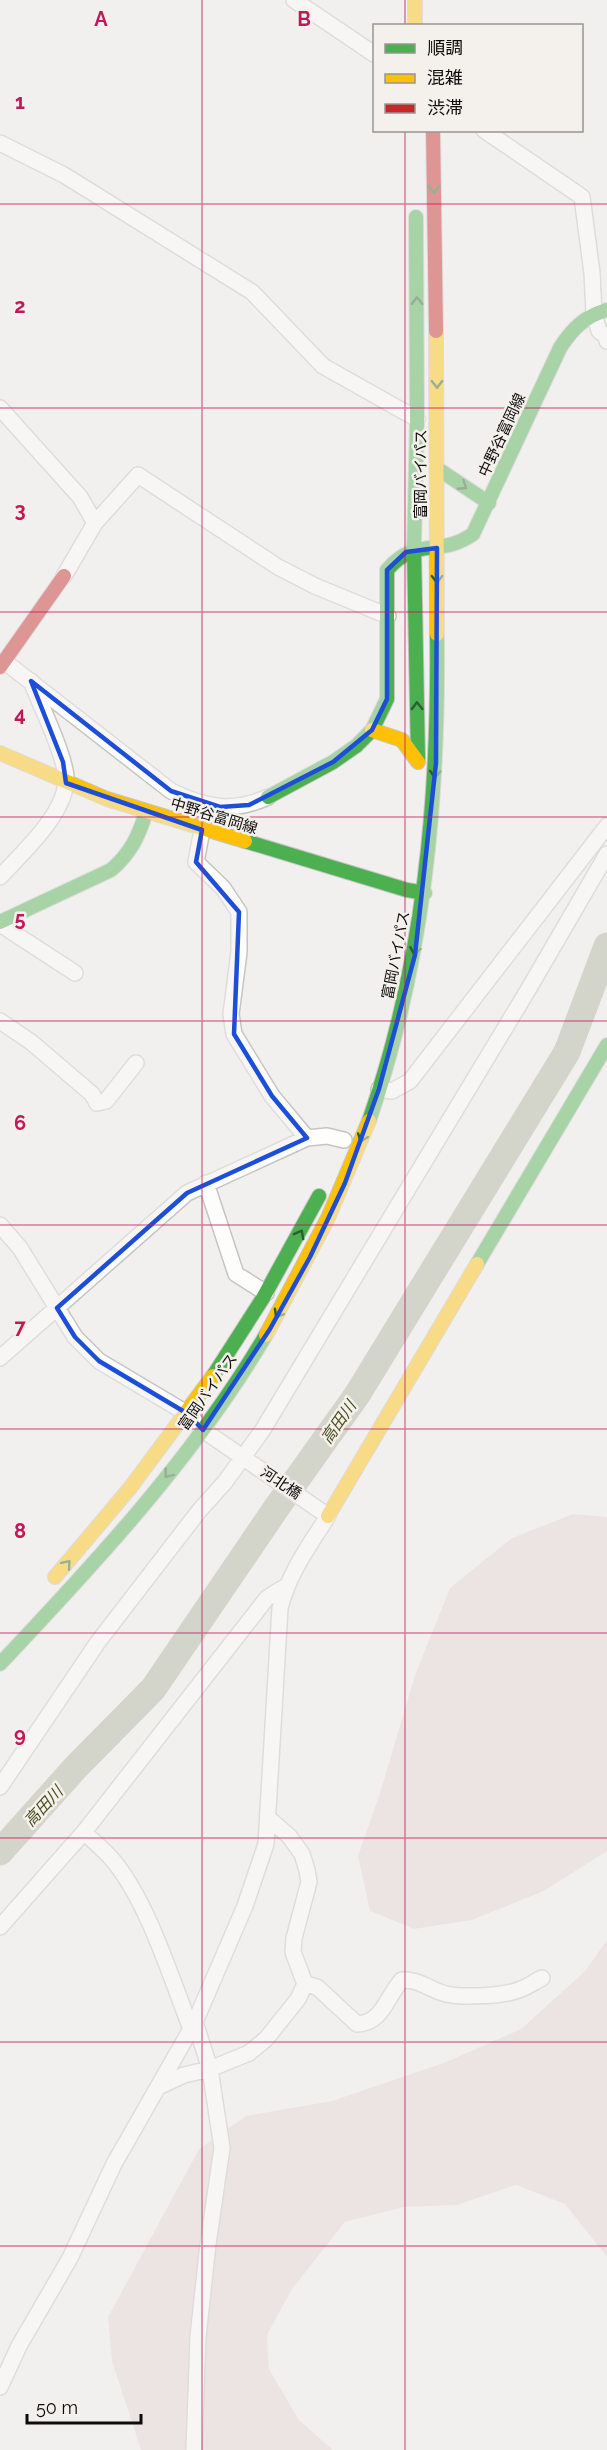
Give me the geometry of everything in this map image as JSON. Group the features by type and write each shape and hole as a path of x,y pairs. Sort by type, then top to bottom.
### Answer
{"main road":[{"path":"415,0 415,24"},
{"name":"富岡バイパス","path":"0,1664 146,1501 203,1430 270,1329 310,1257 345,1183 380,1089 415,955 425,893 436,763 438,469 433,132"},
{"name":"富岡バイパス","path":"372,730 402,740 418,767 414,548 417,419 416,200"},
{"name":"中野谷富岡線","path":"414,548 454,547 467,540 478,526 560,348 572,329 600,312"},
{"path":"438,469 489,503"},
{"path":"268,797 333,762 356,746 372,730 387,699 387,570 397,556 414,548"},
{"path":"2,664 64,576"},
{"name":"中野谷富岡線","path":"0,753 66,783 146,812 407,890 425,893"},
{"path":"0,923 111,870 122,862 137,843 146,812"},
{"path":"324,1512 607,1045"},
{"name":"富岡バイパス","path":"49,1584 130,1488 188,1414 266,1293 324,1185"}],"street":[{"path":"294,0 373,53"},
{"path":"487,132 582,197 592,273 600,312 599,331 606,336 607,341"},
{"path":"0,143 64,175 252,292 323,366 417,419"},
{"path":"0,408 80,497 95,523"},
{"path":"64,576 95,523 138,475 278,567 315,586 388,616"},
{"path":"2,664 31,681 177,794 220,807 249,805 268,797"},
{"path":"0,877 57,810 66,783 63,762 31,681"},
{"path":"380,1089 392,1091 410,1081 607,826"},
{"path":"202,830 196,862 223,888 239,912 239,952 231,1014 234,1035 272,1096 307,1138"},
{"path":"3,1780 98,1642 199,1511 225,1482 262,1431 528,990 607,854"},
{"path":"0,923 75,973"},
{"path":"0,1021 31,1042 92,1094 97,1103 106,1101 136,1063"},
{"path":"0,1358 187,1193 307,1138 327,1136 344,1139"},
{"path":"206,1183 236,1274 266,1293"},
{"name":"河北橋","path":"0,1225 20,1248 75,1337 99,1361 188,1414 203,1430 324,1512"},
{"path":"0,2387 20,2346 70,2258 114,2164 193,2026 258,1874 266,1844 280,1608 285,1587 324,1512"},
{"path":"0,1927 84,1832 267,1598 285,1587"},
{"path":"158,2087 184,2075 210,2069 249,2053 266,2039 298,1999 304,1984 293,1952 294,1938 309,1882 302,1854 289,1836 268,1818"},
{"path":"84,1832 111,1858 131,1887 155,1937 210,2069 222,2148 198,2337 194,2450"},
{"path":"304,1984 317,1987 357,2024 368,2024 376,2019 393,1989 402,1980 413,1980 447,1995 469,1995 503,1994 520,1990 542,1978"}],"highlighted area":[{"path":"437,548 436,763 415,955 379,1089 345,1183 310,1257 270,1329 203,1430 188,1414 99,1361 75,1337 57,1308 187,1193 307,1138 272,1096 234,1034 239,912 196,862 202,830 66,783 63,762 31,681 171,791 220,807 249,805 333,762 372,730 387,699 387,570 406,552"}],"shaded area":[{"path":"573,1514 607,1517 607,1851 544,1891 472,1920 414,1929 370,1911 358,1856 380,1793 415,1675 450,1588 512,1538"},
{"path":"607,1940 607,2257 565,2204 516,2185 457,2205 404,2207 345,2222 292,2289 267,2335 269,2369 299,2420 333,2450 141,2450 112,2361 108,2317 199,2149 246,2116 332,2101 446,2062 521,2029 585,1971"}],"waterway":[{"name":"高田川","path":"0,1852 76,1767 153,1689 277,1507 357,1395 567,1052 607,946"}],"traffic: fast":[{"path":"416,217 417,419 414,548 418,758"},
{"path":"268,797 333,762 356,746 372,730 387,699 387,570 408,553 449,545 473,534 560,348 580,324 607,310"},
{"path":"438,469 489,503"},
{"path":"369,1121 388,1062 403,1002 424,881 435,758 437,634"},
{"path":"0,922 111,870 124,858 133,844 146,812"},
{"path":"245,841 407,890 425,893"},
{"path":"477,1264 607,1045"},
{"path":"213,1376 263,1298 319,1196"},
{"path":"0,1664 108,1547 176,1466 238,1380 266,1335"}],"traffic: slow":[{"path":"415,0 415,24"},
{"path":"436,331 437,634"},
{"path":"372,730 402,740 418,762"},
{"path":"0,753 107,799 245,841"},
{"path":"266,1335 328,1218 369,1121"},
{"path":"328,1516 477,1264"},
{"path":"55,1577 130,1488 213,1376"}],"traffic: jam":[{"path":"433,132 436,331"},
{"path":"0,667 64,576"}]}
